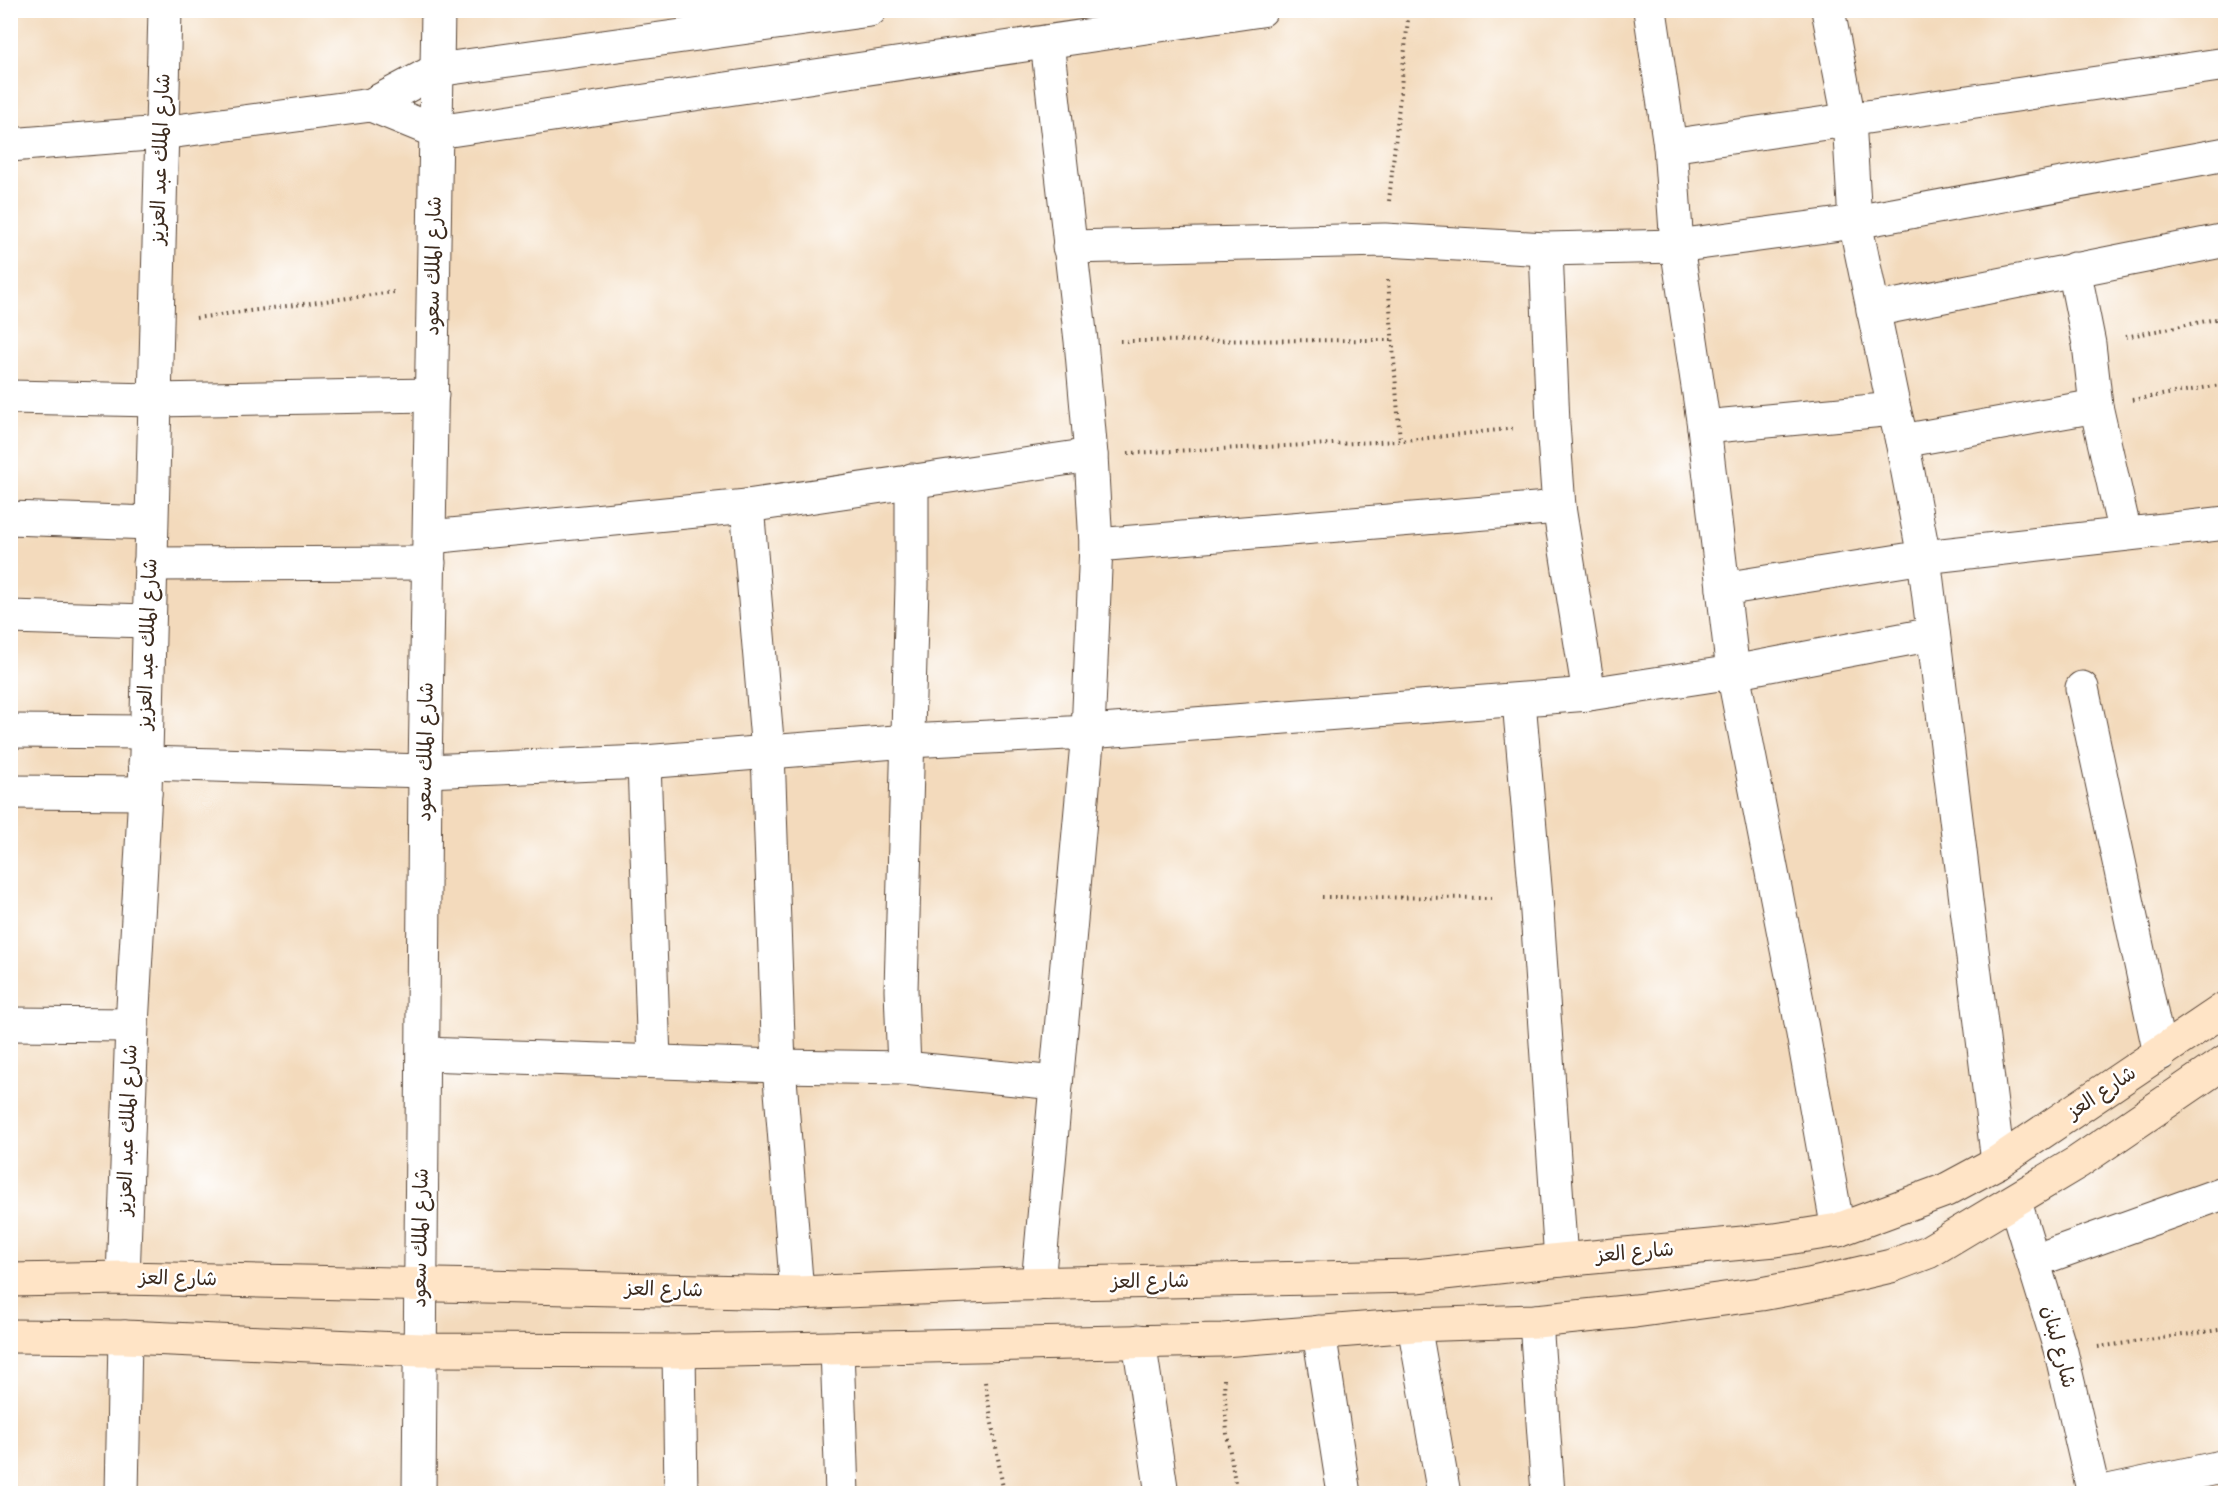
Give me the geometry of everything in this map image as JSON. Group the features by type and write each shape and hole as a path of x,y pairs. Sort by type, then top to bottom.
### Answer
{"main road":[{"name":"شارع العز","path":"10,1280 123,1278 797,1293 1038,1284 1417,1276 1774,1240 1838,1230 1946,1190 1998,1162 2226,1008"},
{"path":"10,1336 125,1337 421,1350 679,1351 1223,1340 1414,1325 1536,1321 1635,1311 1750,1296 1856,1276 1928,1252 2015,1202 2078,1162 2226,1061"}],"street":[{"name":"شارع الملك عبد العزيز","path":"123,1278 145,762 165,10"},
{"name":"شارع الملك سعود","path":"419,1494 425,771 438,10"},
{"path":"371,105 437,132 1261,10"},
{"path":"1650,10 1670,146 1677,246 1704,427 1732,672 1798,1006 1838,1230"},
{"path":"1828,10 1849,119 1855,222 1902,441 1924,557 1998,1162"},
{"path":"10,144 161,133 371,105 437,70 682,23 852,12"},
{"path":"1038,1284 1088,732 1095,545 1091,455 1081,341 1047,42"},
{"path":"1670,146 2226,64"},
{"path":"1069,247 1385,240 1546,249 1677,246 1855,222 2226,154"},
{"path":"1874,310 2226,240"},
{"path":"1546,249 1553,424 1559,507 1589,694"},
{"path":"2074,269 2089,344 2096,406 2125,534"},
{"path":"10,398 155,400 432,395"},
{"path":"1902,441 2096,406"},
{"path":"1704,427 1894,408"},
{"path":"150,564 430,550 1091,455"},
{"path":"904,1068 901,990 912,585 912,480"},
{"path":"747,506 768,752 779,1066 797,1293"},
{"path":"1095,545 1559,507"},
{"path":"10,518 151,523"},
{"path":"1722,589 1924,557 2226,524"},
{"path":"10,617 148,621"},
{"path":"10,731 145,762 425,771 644,762 908,741 1088,732 1519,701 1589,694 1732,672 1933,634"},
{"path":"2082,688 2160,1054"},
{"path":"1519,701 1536,898 1561,1260"},
{"path":"10,792 145,762"},
{"path":"644,762 654,1061"},
{"path":"10,1024 132,1025"},
{"path":"424,1053 779,1066 904,1068 1056,1083"},
{"path":"2034,1261 2226,1192"},
{"name":"شارع لبنان","path":"2015,1202 2061,1352 2094,1494"},
{"path":"1536,1321 1548,1494"},
{"path":"1414,1325 1443,1494"},
{"path":"1319,1332 1344,1494"},
{"path":"122,1494 125,1337"},
{"path":"1138,1341 1162,1494"},
{"path":"837,1348 842,1494"},
{"path":"679,1351 681,1494"},
{"path":"2094,1494 2226,1466"}],"path":[{"path":"1400,441 1385,240 1409,10"},
{"path":"157,323 433,287"},
{"path":"2089,344 2226,317"},
{"path":"1081,341 1392,340"},
{"path":"2096,406 2226,384"},
{"path":"1091,455 1400,441 1553,424"},
{"path":"1322,897 1536,898"},
{"path":"2061,1352 2226,1329"},
{"path":"980,1346 1004,1494"},
{"path":"1227,1434 1237,1494"}]}
